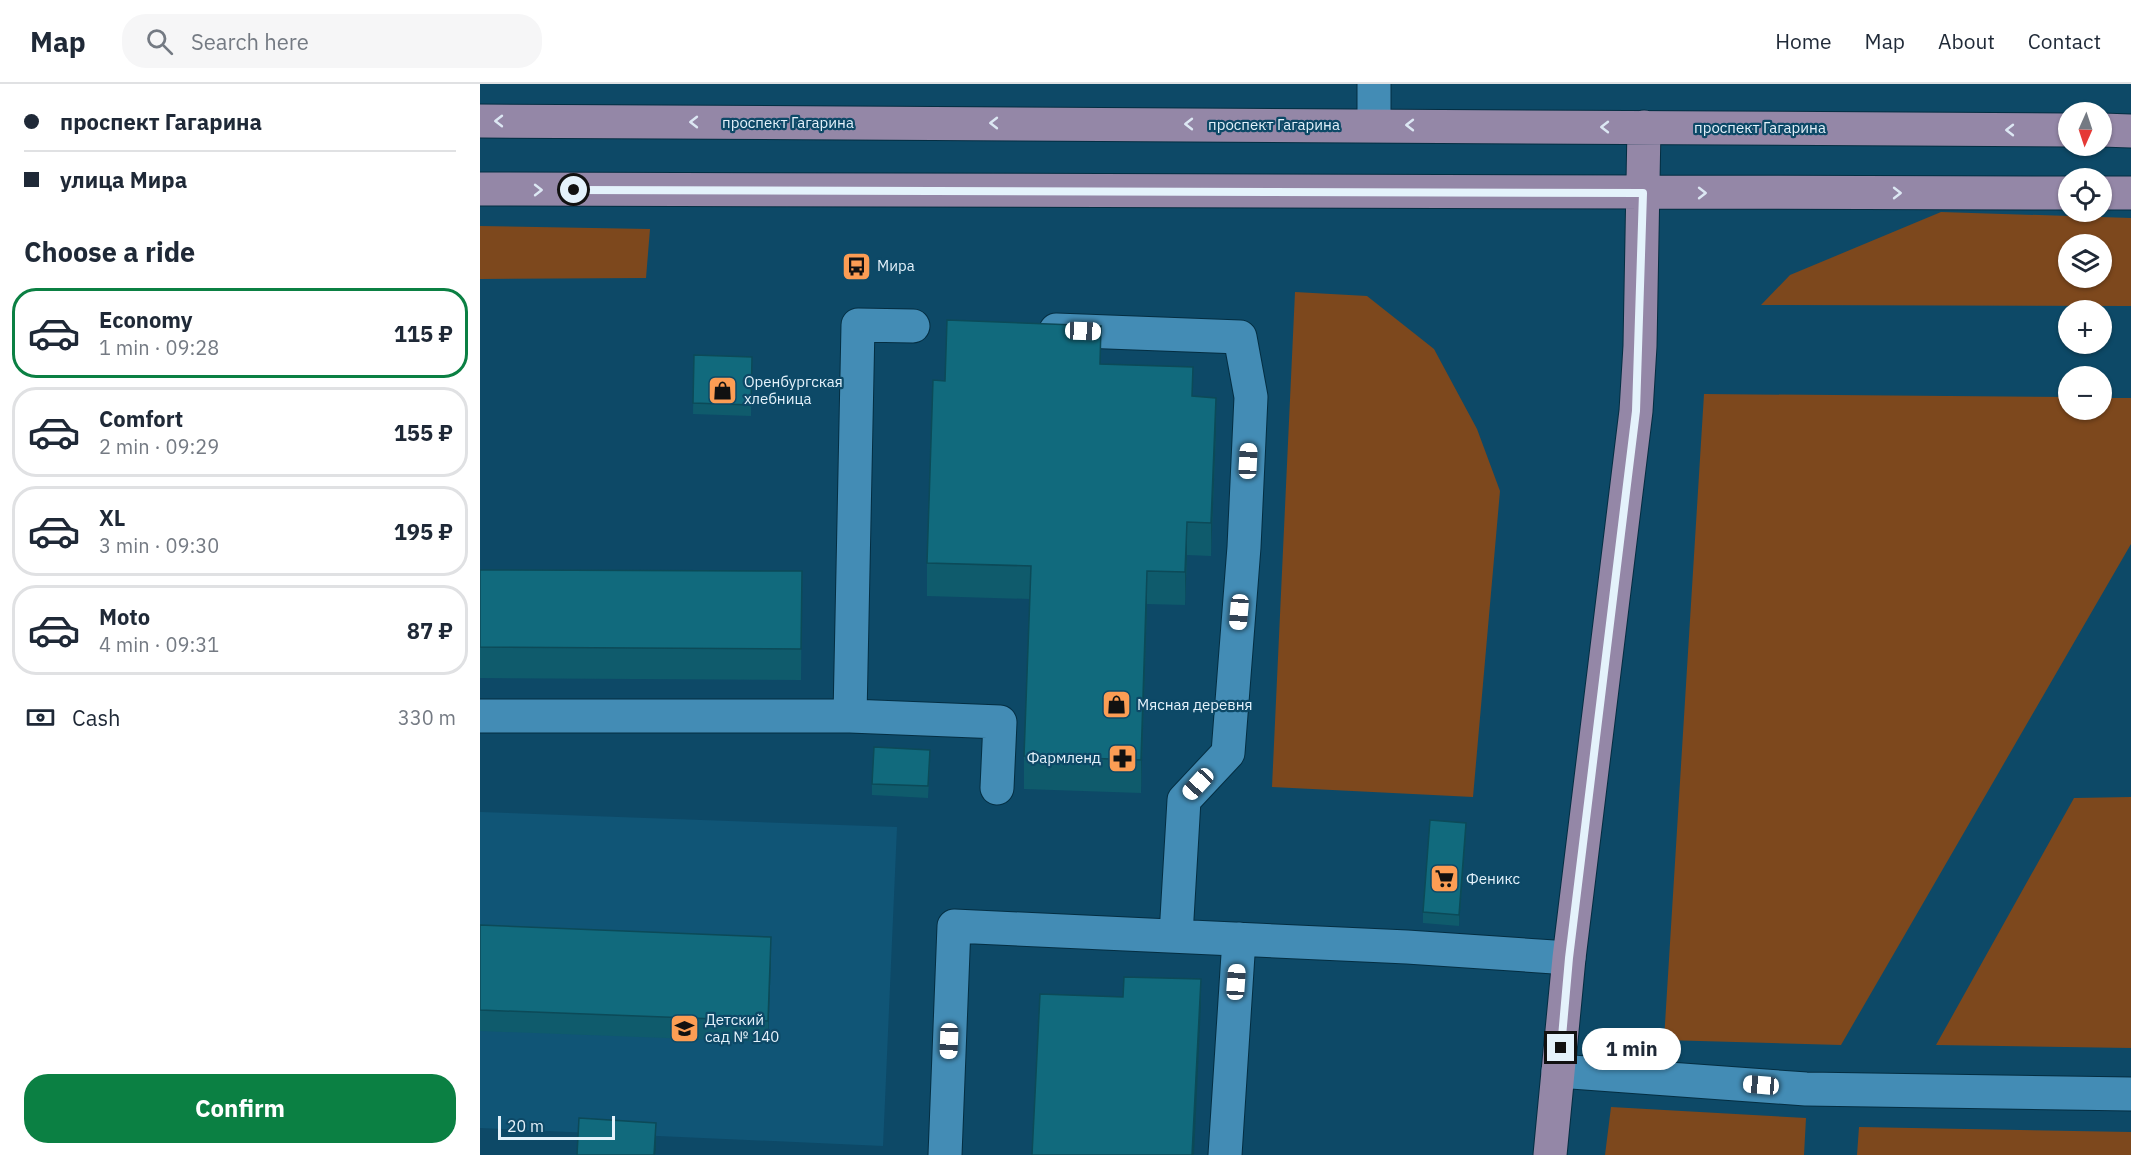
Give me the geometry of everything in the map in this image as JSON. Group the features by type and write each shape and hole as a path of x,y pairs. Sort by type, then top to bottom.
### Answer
{"main road":[{"name":"проспект Гагарина","path":"480,121 2058,130"},
{"path":"1550,1155 1569,958 1636,411 1644,127"},
{"path":"2112,130 2131,131"},
{"path":"480,189 2058,193"},
{"path":"2112,193 2131,193"}],"street":[{"path":"1374,84 1374,125"},
{"path":"850,716 858,325 913,326"},
{"path":"1030,330 1240,337 1251,397 1244,547 1228,753 1184,800 1176,935"},
{"path":"480,716 850,716 1000,722 997,788"},
{"path":"945,1155 954,926 1176,935 1569,958"},
{"path":"1225,1155 1239,939"},
{"path":"1558,1071 1806,1089 2131,1094"}],"shaded area":[{"path":"1941,212 2058,216 2058,222 2112,222 2112,217 2131,218 2131,306 2112,306 2112,300 2058,300 2058,306 1761,305 1790,275"},
{"path":"480,226 650,229 646,278 480,279"},
{"path":"1295,292 1367,296 1434,349 1477,429 1500,491 1473,797 1272,787"},
{"path":"1704,394 2058,397 2058,420 2112,420 2112,398 2131,398 2131,544 1841,1045 1664,1040"},
{"path":"2131,797 2131,1048 1936,1045 2074,798"},
{"name":"Детский сад № 140","path":"480,812 897,827 883,1146 480,1128"},
{"path":"1611,1107 1806,1118 1804,1155 1605,1155"},
{"path":"1859,1127 2131,1132 2131,1155 1857,1155"}],"building":[{"path":"947,320 1101,326 1100,364 1193,367 1192,396 1216,398 1211,523 1187,522 1185,572 1147,571 1141,760 1024,756 1031,566 927,563 933,380 945,381"},
{"name":"Оренбургская хлебница","path":"694,355 752,357 751,405 693,403"},
{"path":"480,570 802,571 801,649 480,647"},
{"path":"874,747 930,750 928,786 872,784"},
{"name":"Феникс","path":"1430,820 1466,823 1459,915 1423,912"},
{"path":"480,925 771,937 768,1021 480,1010"},
{"path":"1124,977 1201,979 1192,1155 1032,1155 1040,994 1123,997"},
{"path":"579,1118 656,1123 654,1155 577,1155"}],"place":[{"name":"Мира","path":"856,266"},
{"name":"Оренбургская хлебница","path":"723,391"},
{"name":"Мясная деревня","path":"1116,705"},
{"name":"Фармленд","path":"1122,758"},
{"name":"Феникс","path":"1445,879"},
{"name":"Детский сад № 140","path":"684,1029"}],"route":[{"path":"574,190 1643,193 1640,346 1636,411 1569,958 1561,1048"}]}
